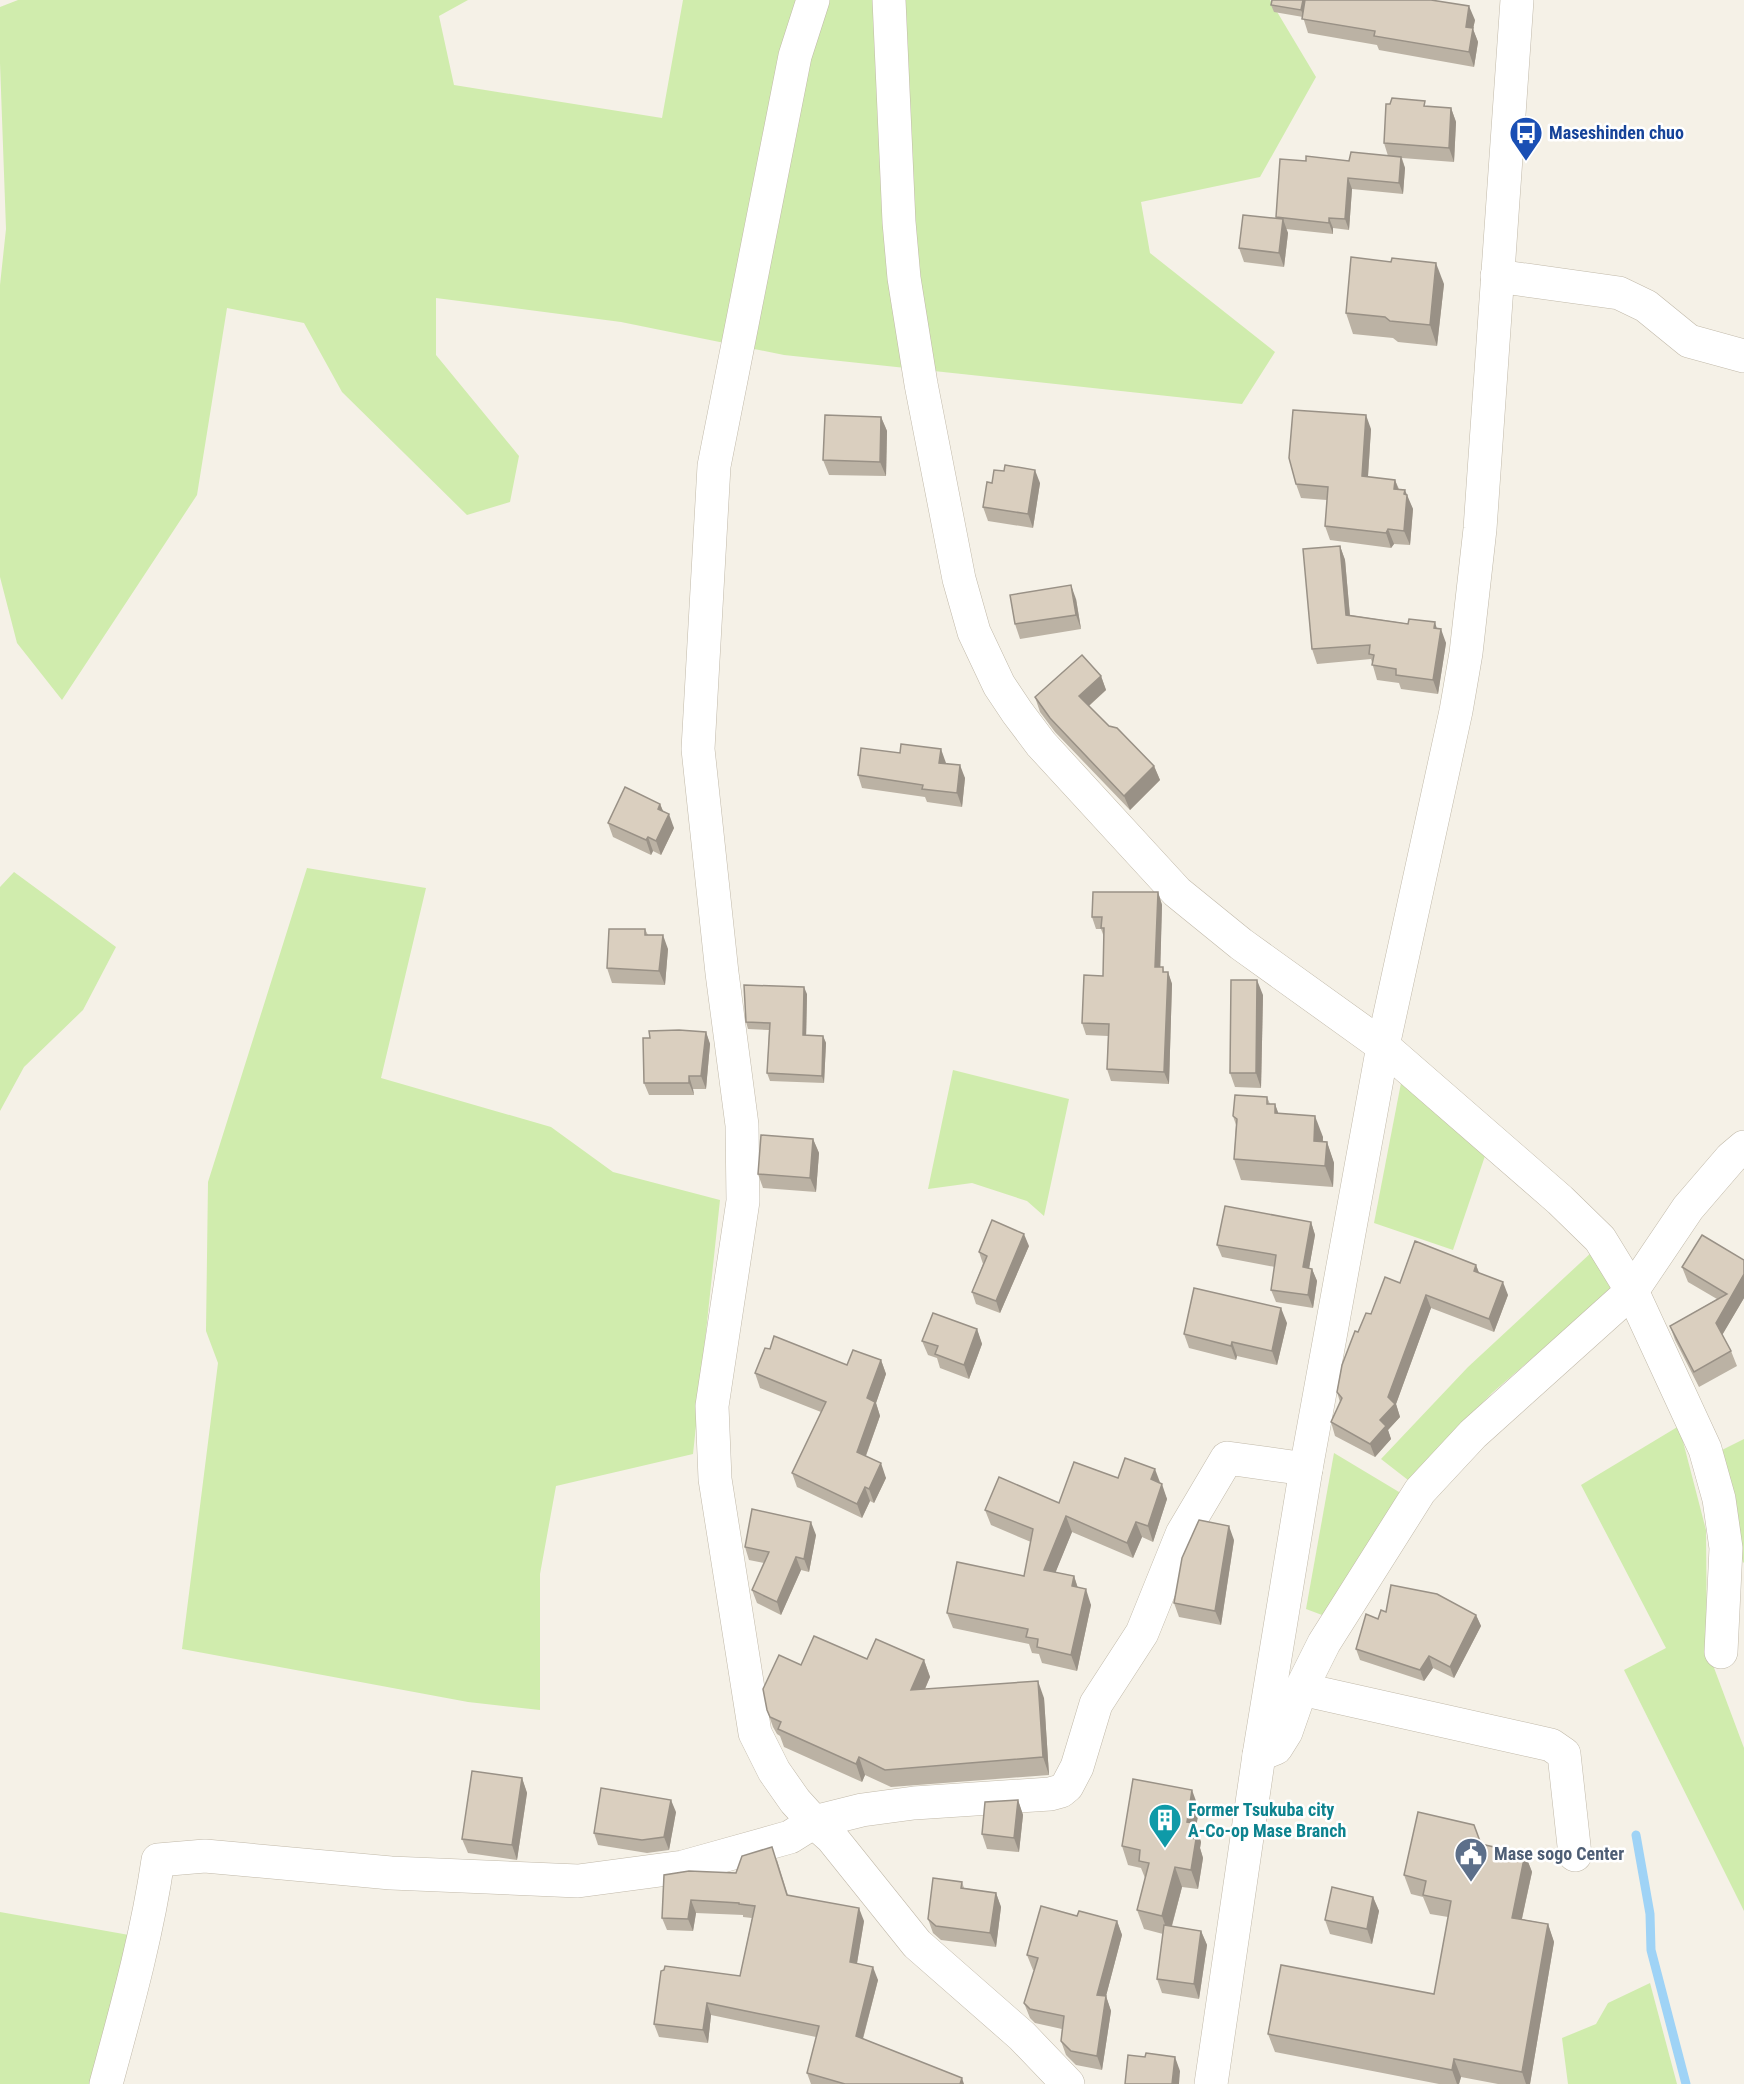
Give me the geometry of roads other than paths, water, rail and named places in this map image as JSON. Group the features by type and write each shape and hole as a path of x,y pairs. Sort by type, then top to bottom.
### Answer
{"street":[{"path":"813,0 795,56 714,466 698,749 722,973 742,1125 743,1201 712,1406 715,1479 755,1733 774,1771 795,1801 832,1838 917,1944 1022,2036 1068,2084"},
{"path":"889,0 899,222 906,289 921,384 959,579 974,632 999,685 1041,744 1177,892 1240,944 1383,1046 1560,1200 1600,1239 1632,1291 1705,1449 1719,1499 1726,1548 1720,1652"},
{"path":"1211,2084 1259,1755 1306,1469 1383,1046 1456,711 1466,653 1480,529 1517,0"},
{"path":"1497,276 1619,293 1646,306 1689,341 1744,356"},
{"path":"1259,1755 1276,1748 1286,1732 1301,1689 1324,1643 1420,1491 1473,1434 1632,1291 1688,1208 1731,1158 1744,1147"},
{"path":"106,2084 141,1953 158,1860 205,1856 391,1873 578,1881 683,1867 790,1837 814,1822 862,1810 914,1803 1050,1794 1061,1791 1067,1786 1077,1767 1096,1704 1142,1633 1182,1534 1227,1458 1306,1469"},
{"path":"1301,1689 1551,1745 1564,1754 1575,1855"}],"waterway":[{"path":"1636,1835 1650,1914 1651,1950 1686,2084"}],"place":[{"name":"Maseshinden chuo","path":"1526,162"},
{"name":"Former Tsukuba city A-Co-op Mase Branch","path":"1165,1849"},
{"name":"Mase sogo Center","path":"1471,1883"}]}
